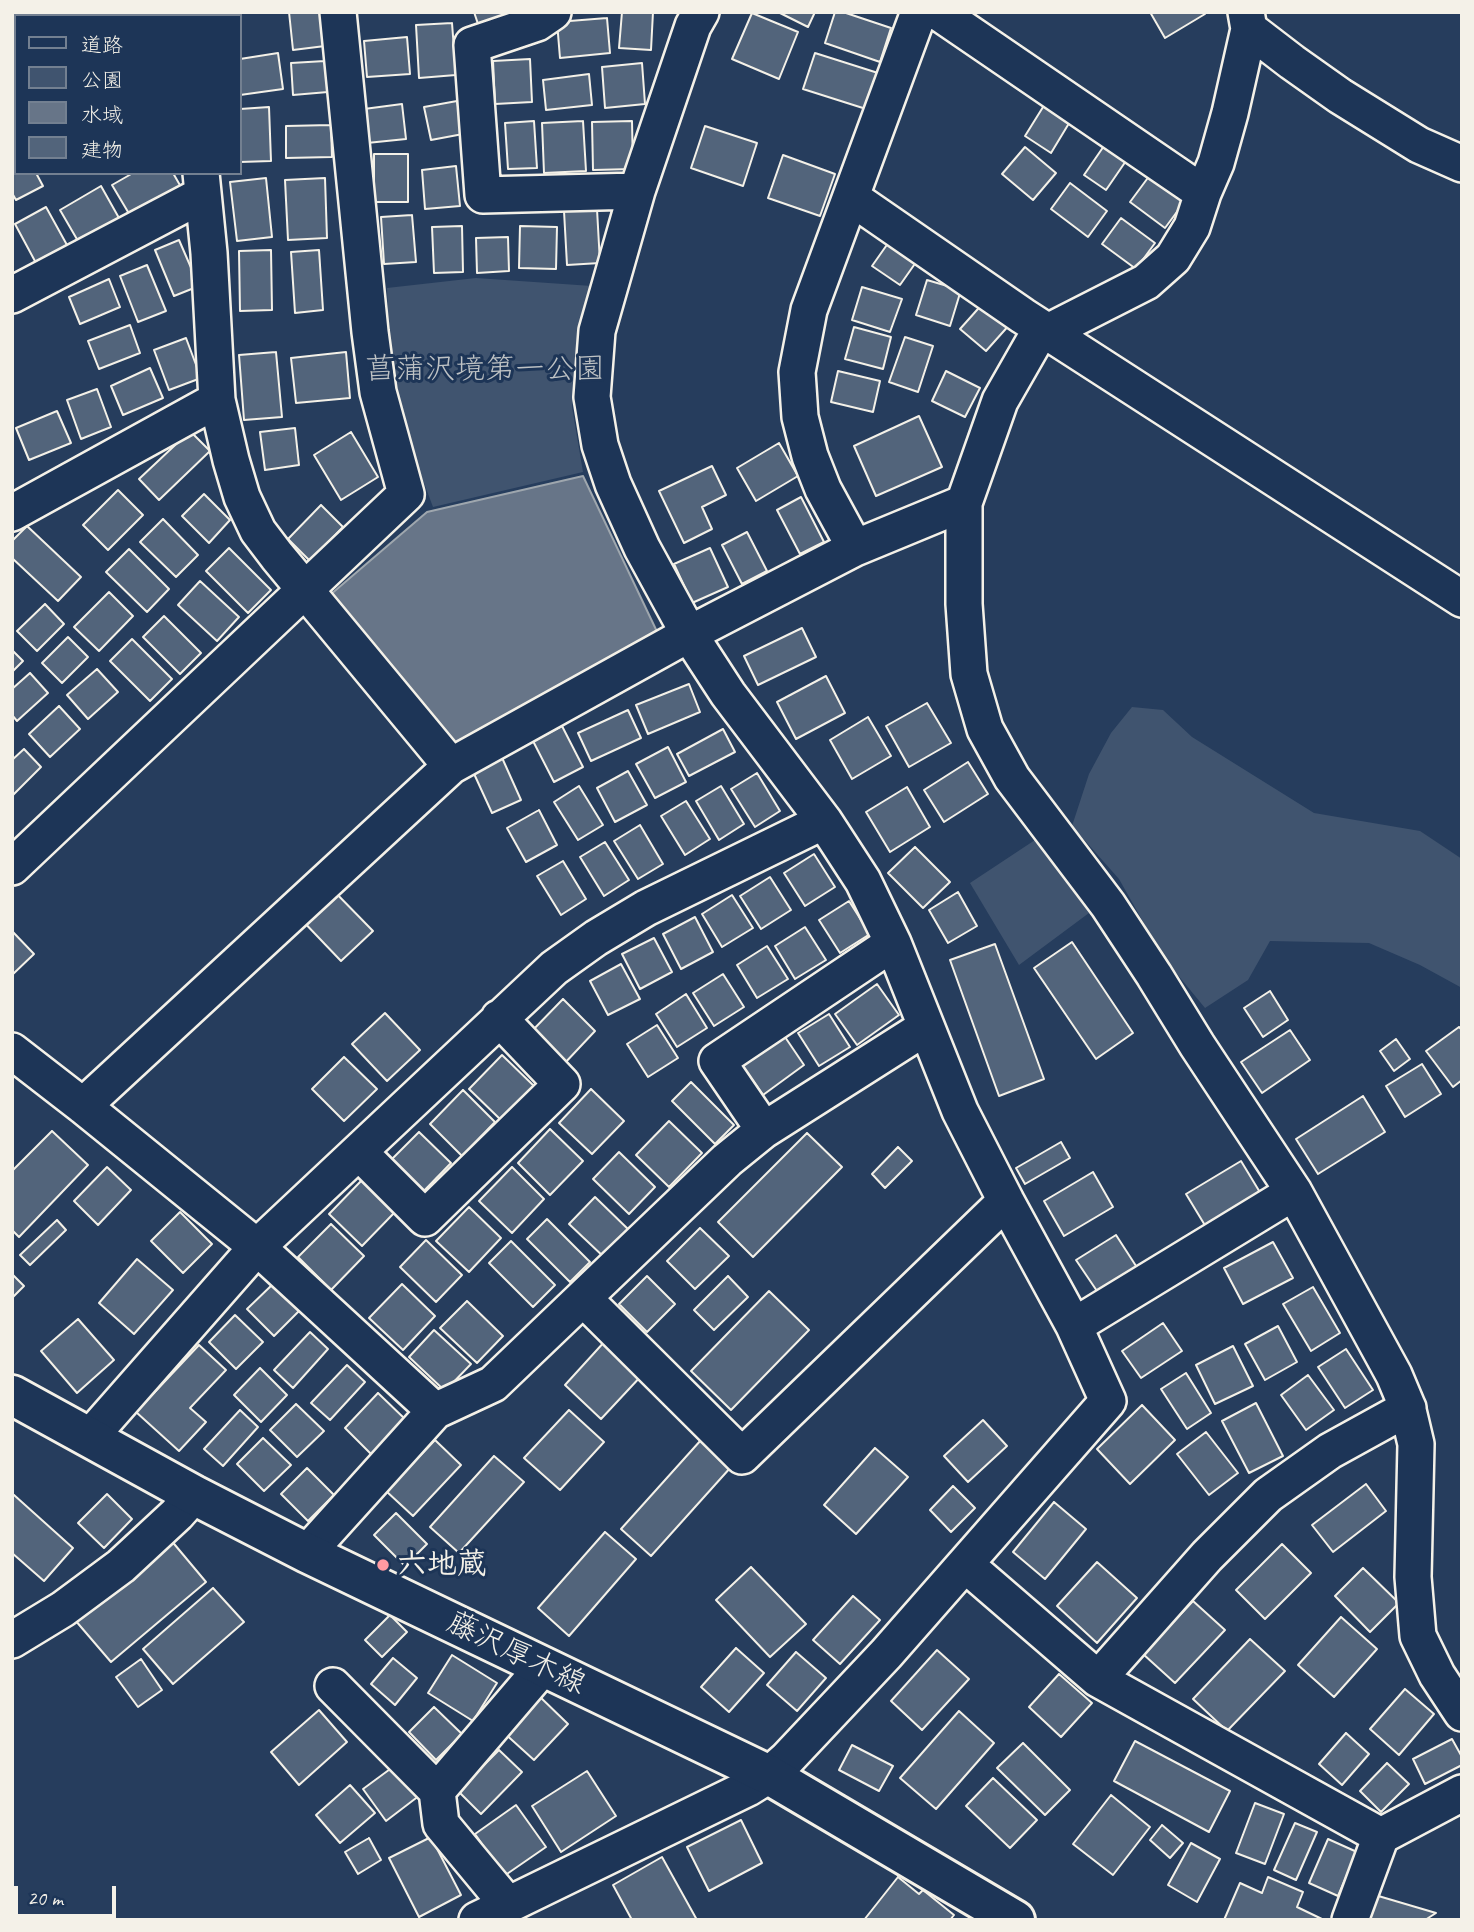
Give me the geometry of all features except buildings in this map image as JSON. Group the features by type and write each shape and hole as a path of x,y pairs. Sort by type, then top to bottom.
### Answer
{"main road":[{"name":"藤沢厚木線","path":"12,1395 194,1495 307,1553 769,1775 1015,1920"}],"street":[{"path":"171,14 183,12"},
{"path":"12,867 406,494 378,392 338,12"},
{"path":"554,12 537,23 472,46 483,195 637,191"},
{"path":"855,548 823,489 810,456 800,417 797,372 809,310 919,12"},
{"path":"938,12 1203,193"},
{"path":"477,1920 748,1788 769,1775 886,1654 1108,1401 1073,1326 960,1111 893,943 863,881 824,821 728,694 689,634 642,548 613,484 600,446 592,397 597,331 690,17"},
{"path":"1248,20 1230,113 1216,163 1192,227 1173,258 1146,282 1036,338 1000,401 964,503 964,604 969,674 985,729 1012,778 1124,928 1294,1192 1394,1375 1408,1408 1416,1444 1413,1577 1419,1636 1437,1675 1462,1713"},
{"path":"1248,20 1292,62 1340,96 1419,145 1462,164"},
{"path":"12,295 202,184 209,253 217,400 230,460 242,497 258,531 451,766"},
{"path":"852,198 1023,316 1462,599"},
{"path":"12,513 217,400"},
{"path":"83,1106 451,766 689,634 855,548 964,503"},
{"path":"90,1437 257,1247 554,968 596,938 646,908 824,821"},
{"path":"764,1130 718,1060 893,943"},
{"path":"359,1152 425,1218 562,1084 499,1018"},
{"path":"307,1553 435,1411 493,1384 727,1160 764,1130 926,1027"},
{"path":"12,1051 257,1247 435,1411"},
{"path":"1073,1326 1294,1192"},
{"path":"583,1298 742,1456 1006,1201"},
{"path":"1098,1679 1207,1556 1268,1496 1330,1451 1408,1408"},
{"path":"12,1640 63,1609 121,1566 194,1495"},
{"path":"966,1564 1098,1679 1381,1836"},
{"path":"438,1791 543,1667"},
{"path":"333,1686 438,1791 441,1824 508,1905"},
{"path":"1350,1920 1381,1836 1462,1793"}],"green space":[{"name":"菖蒲沢境第一公園","path":"476,278 592,286 579,329 572,407 583,472 433,507 412,451 395,389 387,288"},
{"path":"1132,707 1163,710 1192,737 1314,813 1420,831 1462,859 1462,988 1420,965 1369,943 1270,941 1248,980 1205,1008 1163,957 1119,879 1072,826 1089,774 1111,733"},
{"path":"1035,840 1089,913 1019,965 970,883"}],"water":[{"path":"583,476 661,640 455,743 323,601 427,512"}],"place":[{"name":"六地蔵","path":"383,1565"}]}
